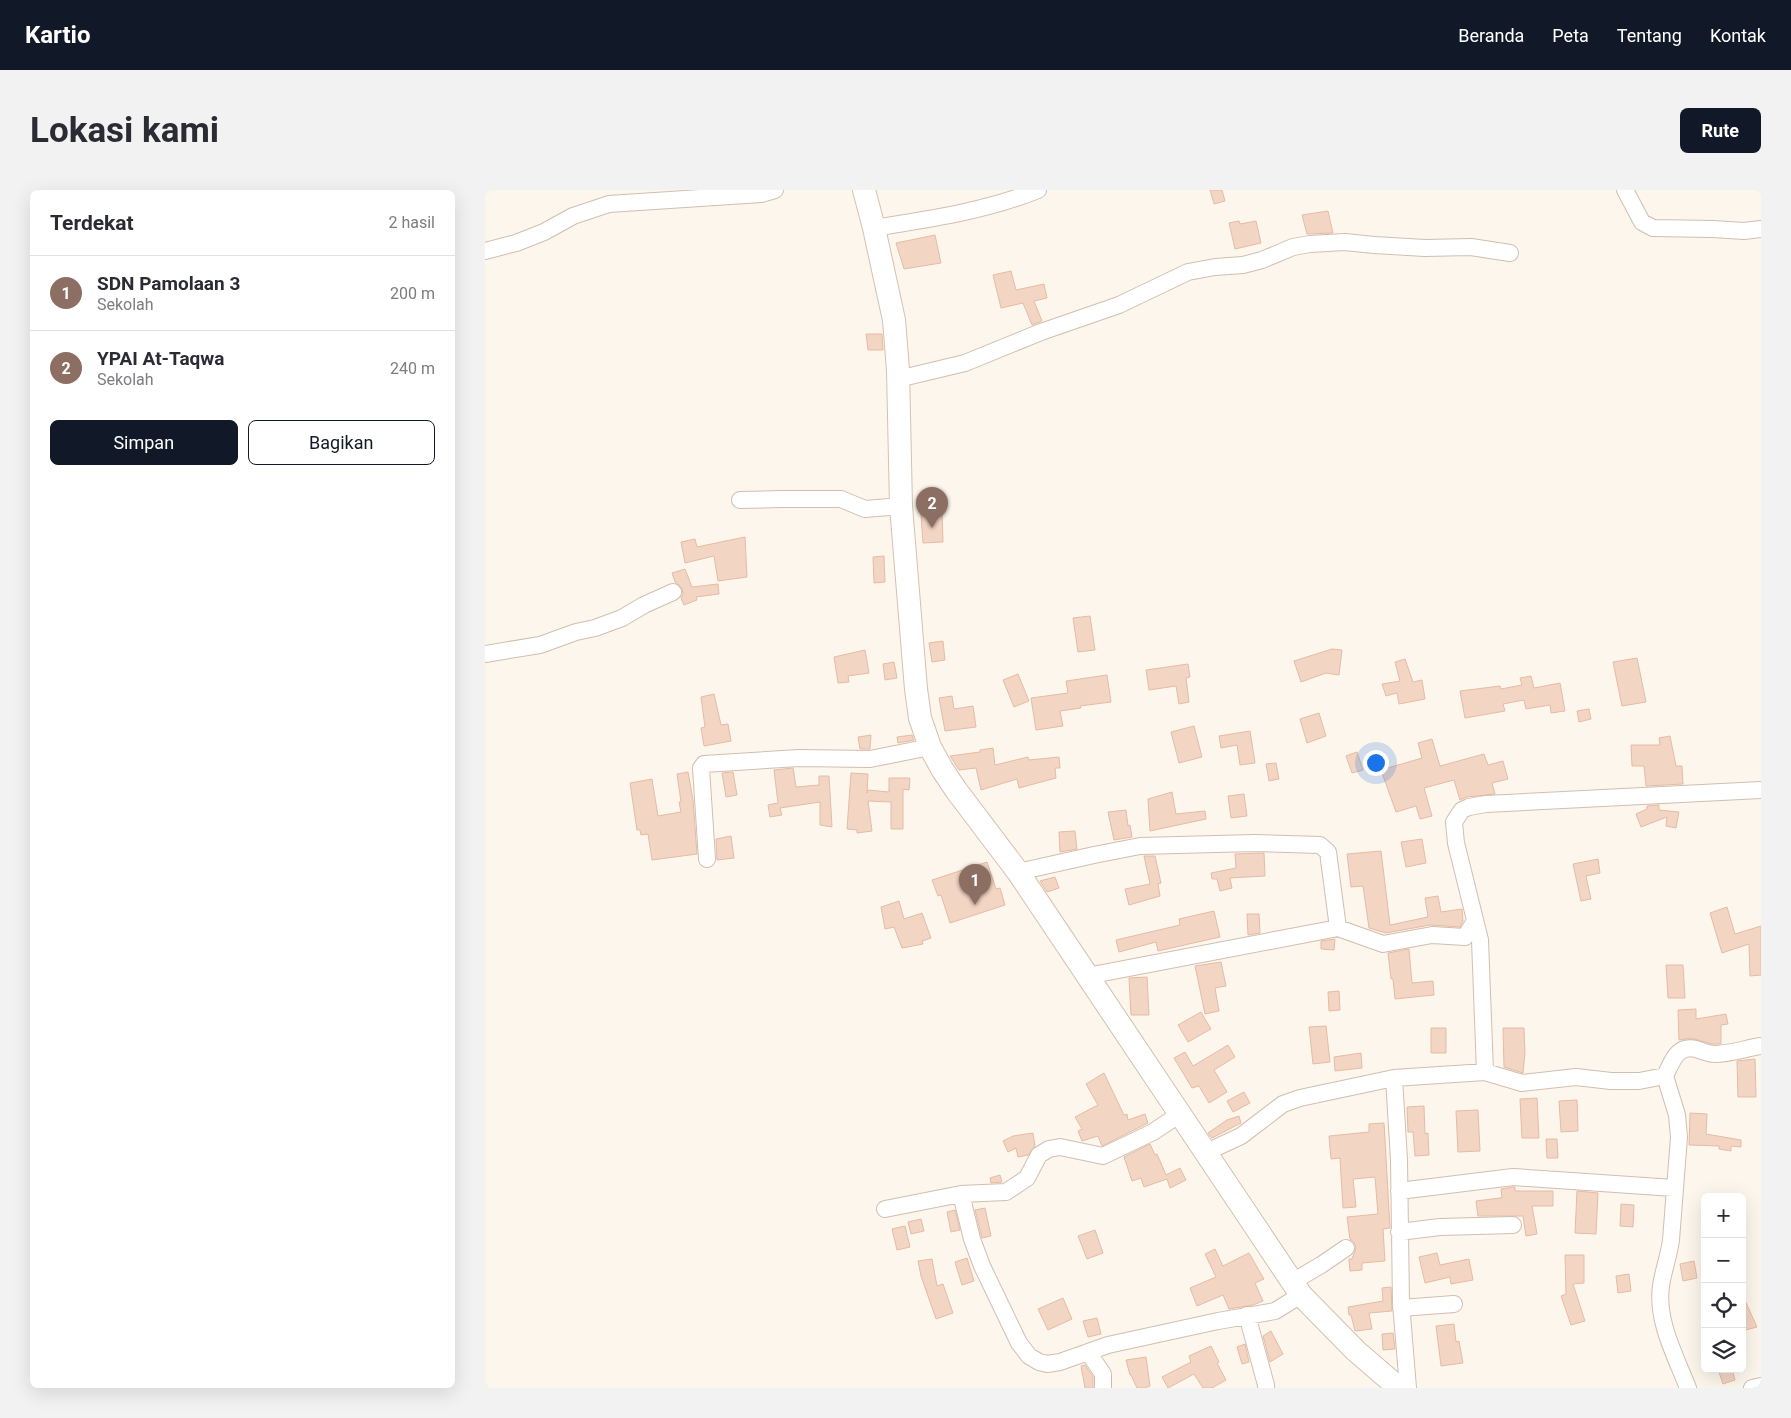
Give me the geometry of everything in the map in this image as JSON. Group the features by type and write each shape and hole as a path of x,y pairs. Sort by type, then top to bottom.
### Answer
{"street":[{"path":"485,251 516,243 544,232 573,216 609,204 761,194 775,190"},
{"path":"864,190 894,320 899,379 901,506 916,689 920,718 930,747 956,790 1018,872 1297,1288 1356,1351 1378,1380 1399,1388"},
{"path":"874,228 953,214 1021,197 1038,190"},
{"path":"1625,190 1642,222 1653,228 1744,231 1761,229"},
{"path":"899,379 965,363 1041,332 1119,305 1188,272 1263,260 1293,247 1345,242 1417,247 1471,247 1510,253"},
{"path":"740,500 841,499 865,509 901,506"},
{"path":"485,654 540,645 576,632 595,628 622,618 644,605 673,592"},
{"path":"707,859 701,768 704,764 799,758 870,759 930,747"},
{"path":"1485,1072 1480,940 1456,843 1454,822 1462,810 1486,804 1761,790"},
{"path":"1018,872 1066,860 1140,846 1255,843 1321,845 1328,852 1338,928"},
{"path":"1087,976 1338,928 1383,944 1431,935 1465,937 1475,921"},
{"path":"1688,1388 1668,1336 1661,1304 1661,1286 1671,1240 1679,1147 1678,1126 1673,1099 1665,1076 1674,1057 1678,1052 1685,1049 1692,1048 1714,1054 1761,1046"},
{"path":"1203,1147 1211,1150 1241,1136 1283,1104 1299,1098 1395,1078 1485,1072 1522,1083 1576,1077 1611,1081 1639,1081 1665,1076"},
{"path":"1395,1078 1401,1308 1408,1388"},
{"path":"885,1209 961,1194 1006,1192 1027,1178 1039,1155 1049,1148 1060,1147 1103,1156 1153,1132 1181,1114"},
{"path":"1399,1192 1513,1177 1674,1188"},
{"path":"961,1194 981,1266 1019,1343 1029,1356 1047,1364 1060,1362 1108,1345 1247,1315 1275,1311 1321,1265 1346,1248"},
{"path":"1399,1232 1441,1227 1513,1225"},
{"path":"1401,1308 1454,1304"},
{"path":"1247,1315 1267,1385 1266,1388"},
{"path":"1088,1352 1103,1374 1103,1388"},
{"path":"1753,1388 1761,1386"}],"building":[{"path":"1210,190 1222,190 1225,201 1214,204"},
{"path":"1328,211 1333,233 1307,234 1302,215"},
{"path":"1239,221 1240,224 1256,221 1261,243 1235,249 1229,223"},
{"path":"935,235 941,263 904,269 896,243"},
{"path":"1011,271 1016,290 1044,284 1047,298 1034,301 1042,321 1032,325 1023,303 1001,308 993,275"},
{"path":"866,334 882,334 883,350 868,350"},
{"path":"942,513 943,542 923,543 921,514"},
{"path":"745,537 747,577 718,581 714,556 685,563 681,542 695,539 697,547"},
{"path":"884,556 885,582 874,583 873,557"},
{"path":"685,569 692,587 718,584 719,594 696,597 697,600 684,605 681,598 683,594 682,588 675,582 672,573"},
{"path":"1090,616 1095,650 1078,652 1073,618"},
{"path":"943,641 945,660 932,662 929,643"},
{"path":"1332,649 1342,650 1339,675 1326,673 1301,682 1294,661"},
{"path":"865,650 869,673 848,676 849,682 838,683 834,657"},
{"path":"1637,658 1646,702 1622,706 1613,662"},
{"path":"1405,659 1413,682 1422,680 1425,699 1399,704 1397,693 1386,696 1382,684 1400,681 1395,662"},
{"path":"894,662 897,678 885,680 883,664"},
{"path":"1188,664 1190,677 1186,678 1189,702 1179,704 1176,686 1149,690 1146,670"},
{"path":"1018,674 1029,701 1014,707 1003,680"},
{"path":"1107,675 1111,702 1060,711 1063,726 1036,730 1031,698 1068,693 1066,681"},
{"path":"1531,676 1534,688 1560,683 1565,711 1551,713 1550,705 1526,709 1524,700 1503,704 1505,711 1465,718 1460,691 1500,686 1501,689 1522,685 1520,678"},
{"path":"714,694 721,725 728,724 731,741 704,746 701,728 705,727 701,697"},
{"path":"952,696 954,709 973,706 976,727 945,731 939,698"},
{"path":"1589,709 1591,719 1579,722 1577,711"},
{"path":"1319,713 1326,736 1307,743 1300,719"},
{"path":"1194,726 1202,757 1179,763 1171,732"},
{"path":"1250,731 1255,763 1240,765 1237,745 1221,748 1219,736"},
{"path":"871,735 870,749 860,749 858,737"},
{"path":"912,735 914,740 898,743 897,737"},
{"path":"1670,736 1676,766 1682,766 1683,784 1646,786 1644,766 1632,766 1631,745 1660,745 1659,738"},
{"path":"1432,739 1440,766 1484,754 1488,765 1503,761 1508,779 1492,783 1495,794 1467,797 1460,800 1454,780 1424,788 1432,816 1420,819 1416,806 1396,812 1381,770 1422,758 1418,743"},
{"path":"993,748 995,765 1028,757 1029,760 1059,757 1060,768 1055,768 1056,778 1019,788 1017,779 981,790 976,768 959,770 950,756 980,752 980,750"},
{"path":"1357,752 1363,770 1352,773 1346,756"},
{"path":"1276,763 1279,779 1269,781 1266,764"},
{"path":"793,768 796,787 819,785 819,776 829,776 832,827 820,825 820,802 780,808 782,815 770,817 768,805 778,803 774,770"},
{"path":"688,772 693,800 697,854 652,860 648,834 641,835 640,830 637,830 630,783 652,779 658,816 681,812 677,774"},
{"path":"733,772 737,795 726,797 722,773"},
{"path":"851,773 868,774 867,793 868,790 889,792 889,778 910,778 909,790 903,789 903,829 891,829 891,802 868,801 872,831 857,833 857,830 847,829"},
{"path":"1172,792 1176,814 1205,811 1206,819 1150,831 1148,799"},
{"path":"1244,794 1247,816 1231,818 1228,796"},
{"path":"1659,805 1659,810 1679,812 1676,828 1666,826 1667,817 1641,827 1636,814 1647,809 1647,806"},
{"path":"1126,810 1128,826 1130,825 1132,837 1114,840 1108,812"},
{"path":"1075,831 1077,849 1060,852 1059,832"},
{"path":"731,836 734,858 717,860 716,839"},
{"path":"1422,839 1426,863 1406,867 1401,842"},
{"path":"1381,851 1390,925 1428,917 1425,898 1438,896 1441,912 1462,909 1463,921 1460,927 1430,925 1386,933 1369,928 1363,886 1351,887 1347,854"},
{"path":"1264,853 1265,876 1230,878 1232,888 1220,891 1217,879 1212,879 1211,873 1236,868 1235,854"},
{"path":"1144,856 1155,856 1161,883 1158,884 1160,896 1129,905 1125,889 1150,884"},
{"path":"1598,859 1600,873 1586,876 1591,899 1581,901 1573,864"},
{"path":"987,862 996,889 1000,888 1005,905 950,923 941,895 938,896 932,880"},
{"path":"1055,877 1059,888 1047,892 1040,881"},
{"path":"899,901 904,919 922,913 931,938 922,941 923,944 902,948 894,927 885,929 881,907"},
{"path":"1727,907 1735,934 1761,926 1761,975 1750,976 1749,944 1722,953 1710,913"},
{"path":"1214,911 1220,937 1158,951 1156,942 1119,952 1116,940 1180,925 1179,919"},
{"path":"1247,914 1259,914 1260,933 1248,935"},
{"path":"1335,939 1334,950 1321,949 1321,941"},
{"path":"1409,949 1412,983 1433,981 1434,995 1395,999 1388,953"},
{"path":"1221,962 1226,986 1215,988 1219,1011 1205,1014 1195,966"},
{"path":"1666,965 1683,965 1685,998 1668,998"},
{"path":"1147,977 1149,1015 1131,1015 1129,978"},
{"path":"1339,991 1340,1010 1329,1011 1328,992"},
{"path":"1696,1009 1696,1019 1726,1014 1728,1024 1721,1025 1721,1044 1712,1044 1691,1038 1679,1040 1678,1010"},
{"path":"1201,1012 1211,1029 1188,1042 1178,1025"},
{"path":"1326,1026 1330,1062 1313,1064 1309,1027"},
{"path":"1431,1028 1446,1028 1446,1053 1431,1053"},
{"path":"1503,1028 1524,1028 1525,1053 1523,1073 1504,1067"},
{"path":"1228,1045 1235,1057 1214,1070 1227,1092 1209,1103 1199,1086 1192,1088 1174,1058 1185,1052 1193,1066"},
{"path":"1361,1053 1362,1068 1335,1071 1334,1057"},
{"path":"1755,1059 1756,1097 1738,1097 1737,1061"},
{"path":"1104,1073 1124,1115 1127,1114 1128,1120 1145,1114 1148,1123 1102,1146 1098,1136 1082,1141 1078,1131 1082,1129 1075,1117 1098,1105 1086,1084"},
{"path":"1244,1092 1250,1103 1233,1112 1227,1101"},
{"path":"1537,1098 1539,1138 1522,1138 1520,1099"},
{"path":"1577,1100 1578,1131 1561,1132 1559,1101"},
{"path":"1424,1106 1425,1134 1428,1133 1429,1155 1415,1156 1413,1132 1408,1132 1407,1107"},
{"path":"1478,1110 1480,1151 1458,1152 1456,1111"},
{"path":"1690,1113 1707,1114 1706,1134 1741,1140 1741,1147 1731,1146 1731,1151 1719,1149 1719,1146 1689,1145"},
{"path":"1239,1116 1241,1123 1212,1138 1208,1133 1227,1120"},
{"path":"1384,1123 1390,1228 1383,1229 1385,1261 1362,1263 1362,1270 1350,1271 1349,1259 1352,1259 1356,1248 1354,1242 1350,1239 1347,1217 1378,1214 1375,1177 1353,1179 1356,1207 1343,1208 1340,1158 1331,1159 1329,1136 1369,1132 1369,1124"},
{"path":"1033,1133 1035,1146 1028,1155 1018,1157 1016,1148 1008,1152 1003,1141 1013,1136"},
{"path":"1546,1139 1557,1139 1558,1158 1547,1158"},
{"path":"1150,1144 1155,1155 1157,1154 1166,1175 1180,1168 1186,1180 1170,1188 1167,1179 1144,1187 1141,1178 1132,1181 1124,1157"},
{"path":"1000,1175 1002,1182 991,1183 990,1178"},
{"path":"1515,1187 1515,1191 1553,1191 1553,1206 1532,1206 1537,1234 1526,1236 1523,1216 1478,1216 1476,1201 1500,1198 1502,1197 1501,1189"},
{"path":"1577,1191 1598,1193 1596,1234 1575,1233"},
{"path":"1621,1204 1634,1205 1633,1227 1620,1226"},
{"path":"985,1208 991,1236 982,1238 975,1210"},
{"path":"955,1210 960,1230 951,1232 947,1212"},
{"path":"921,1219 924,1231 911,1234 908,1222"},
{"path":"905,1226 910,1247 897,1250 892,1229"},
{"path":"1095,1230 1103,1253 1087,1259 1078,1236"},
{"path":"1215,1249 1223,1266 1249,1253 1264,1279 1255,1283 1263,1301 1253,1305 1229,1309 1223,1295 1197,1306 1190,1288 1216,1277 1205,1254"},
{"path":"1437,1253 1440,1265 1469,1259 1473,1280 1451,1284 1450,1277 1425,1283 1419,1257"},
{"path":"1565,1255 1584,1255 1584,1283 1573,1284 1585,1321 1571,1325 1561,1296 1566,1294"},
{"path":"967,1258 974,1281 962,1285 955,1262"},
{"path":"932,1259 937,1286 943,1284 953,1313 936,1319 921,1276 918,1261"},
{"path":"1694,1261 1697,1278 1683,1281 1680,1264"},
{"path":"1629,1274 1631,1291 1618,1293 1616,1276"},
{"path":"1391,1287 1392,1311 1369,1313 1372,1329 1355,1331 1348,1307 1383,1301 1382,1288"},
{"path":"1063,1298 1072,1319 1048,1330 1038,1309"},
{"path":"1746,1303 1757,1327 1746,1330"},
{"path":"1097,1318 1101,1334 1088,1337 1083,1321"},
{"path":"1454,1324 1456,1342 1459,1341 1463,1363 1441,1366 1436,1326"},
{"path":"1271,1331 1283,1354 1270,1362 1263,1336"},
{"path":"1393,1333 1395,1349 1383,1350 1382,1334"},
{"path":"1245,1344 1249,1362 1242,1364 1237,1347"},
{"path":"1211,1346 1226,1380 1212,1388 1203,1388 1194,1374 1168,1388 1162,1377 1191,1362 1189,1356"},
{"path":"1146,1357 1150,1386 1137,1388 1130,1375 1126,1360"},
{"path":"1085,1365 1093,1377 1093,1388 1085,1388 1081,1366"},
{"path":"1719,1373 1733,1373 1735,1380 1723,1384"}],"place":[{"name":"YPAI At-Taqwa","path":"932,528"},
{"name":"SDN Pamolaan 3","path":"975,905"}]}
